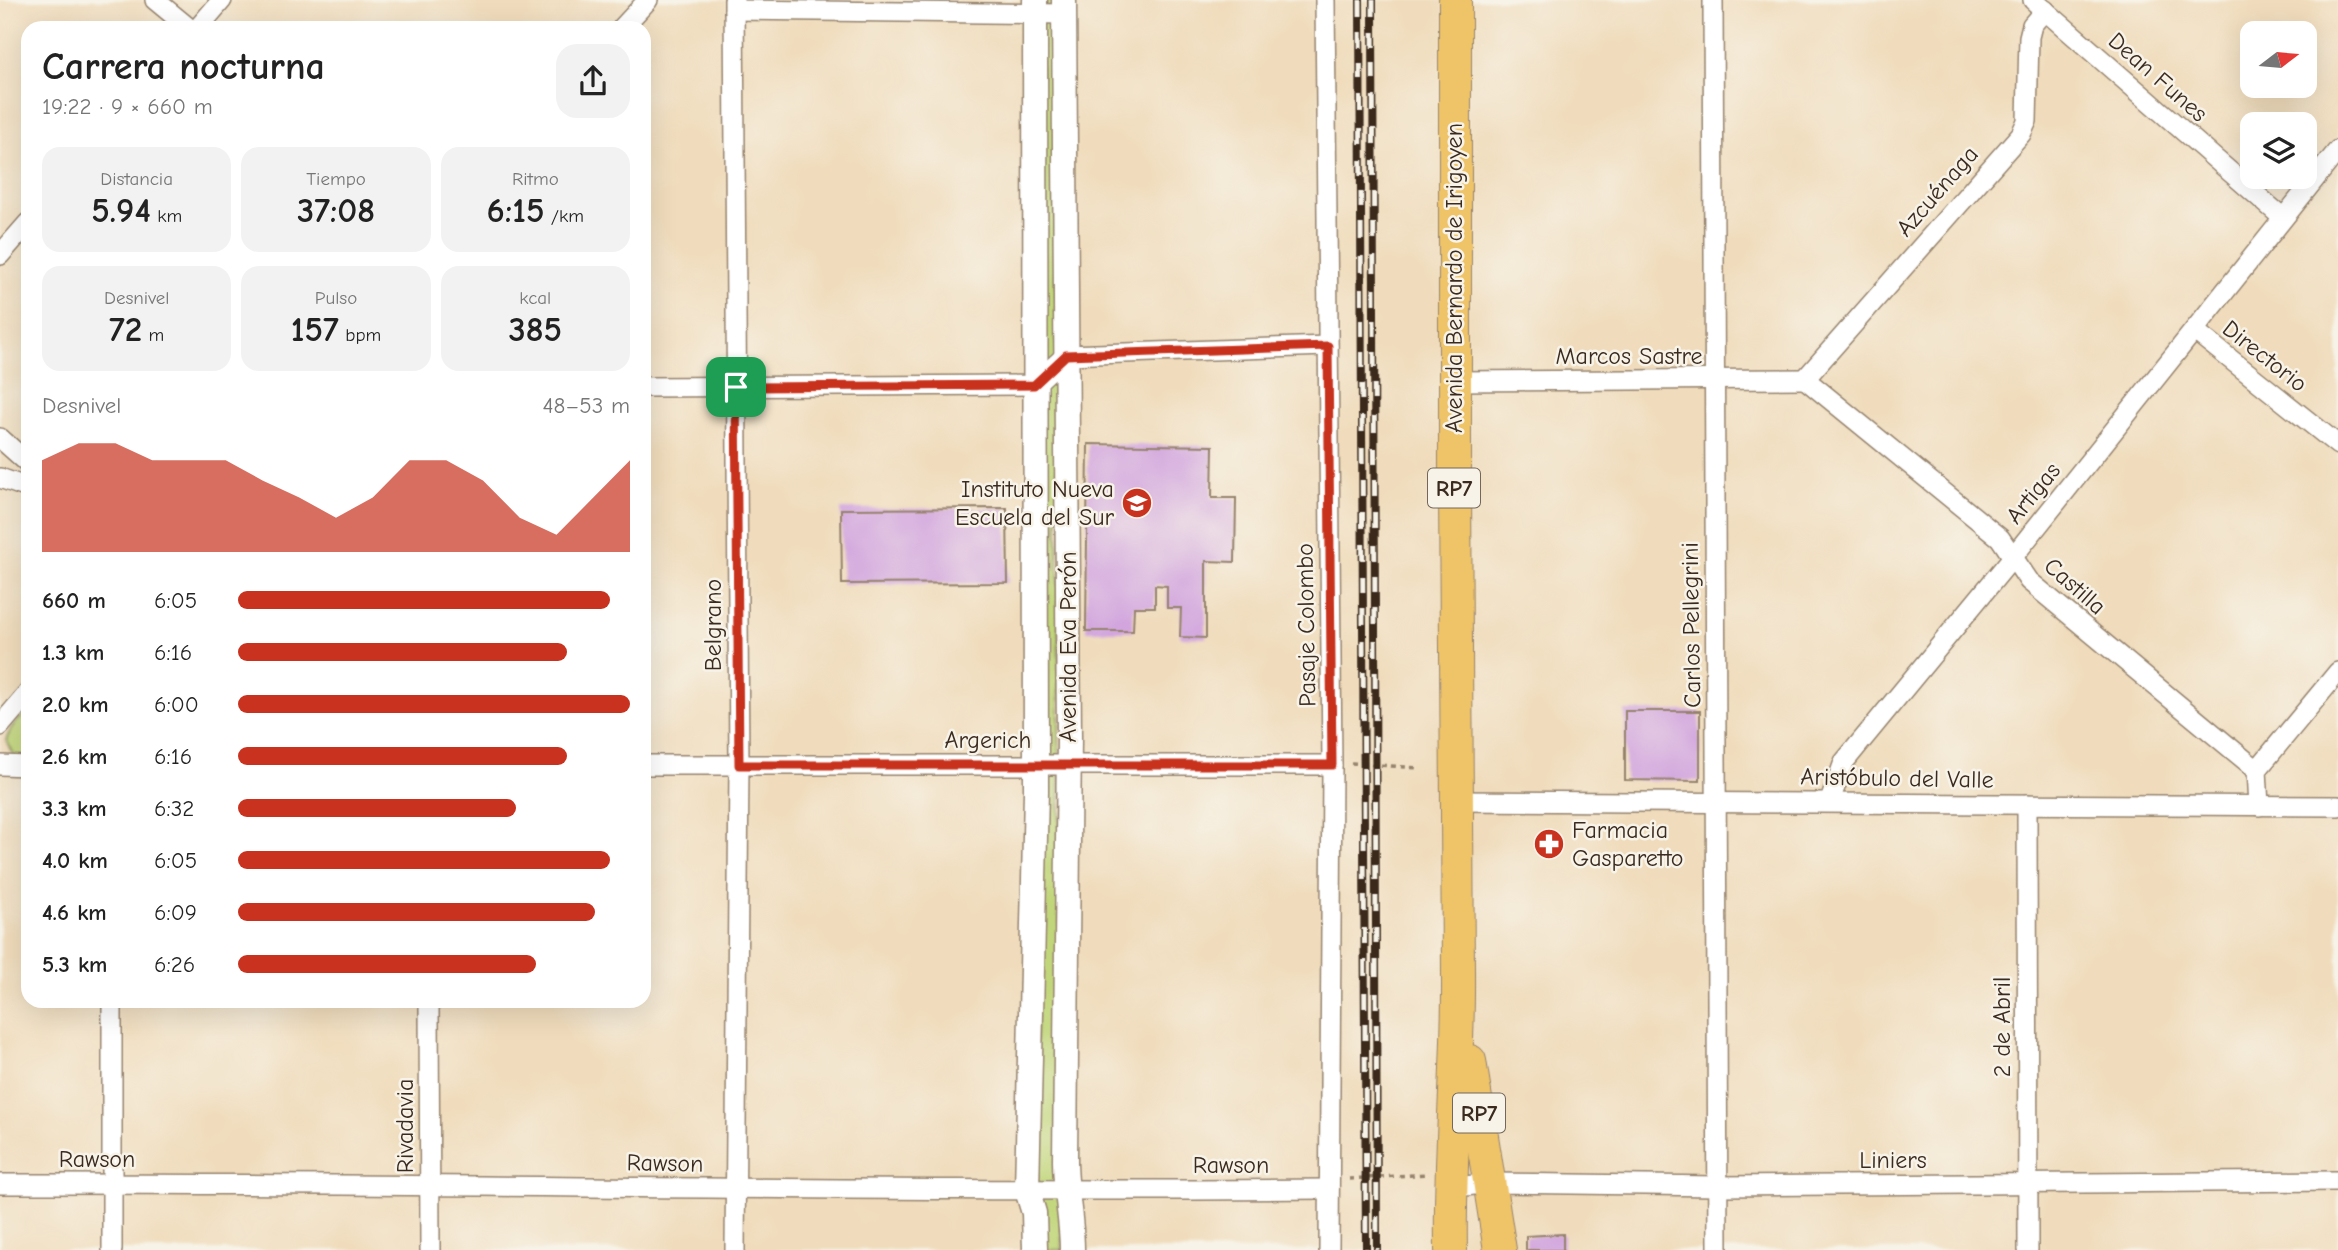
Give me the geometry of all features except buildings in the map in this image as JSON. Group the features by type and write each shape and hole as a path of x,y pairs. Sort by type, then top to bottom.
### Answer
{"main road":[{"name":"Avenida Bernardo de Irigoyen","path":"1455,0 1453,381 1458,976"},
{"name":"RP7","path":"1458,976 1500,1250"},
{"name":"RP7","path":"1451,1250 1450,1188 1455,1127 1458,976"}],"street":[{"path":"155,0 180,21"},
{"path":"204,21 222,0"},
{"path":"628,21 648,0"},
{"name":"Pasaje Colombo","path":"1325,0 1332,765 1329,1250"},
{"name":"Carlos Pellegrini","path":"1713,0 1718,1250"},
{"path":"734,5 1064,7"},
{"name":"Belgrano","path":"734,5 739,765 733,1189 735,1250"},
{"name":"Dean Funes","path":"2039,5 2283,218"},
{"name":"Azcuénaga","path":"1805,379 2021,134 2027,121 2029,37 2039,5"},
{"name":"Avenida Eva Perón","path":"1035,7 1036,764 1027,1190 1034,1213 1035,1250"},
{"name":"Avenida Eva Perón","path":"1064,7 1069,765 1065,1191 1072,1212 1072,1250"},
{"name":"Artigas","path":"1830,802 1837,775 1844,762 2012,558 2338,150"},
{"path":"0,255 21,231"},
{"name":"Directorio","path":"2195,331 2338,445"},
{"path":"651,387 1034,385 1066,355 1328,346"},
{"name":"Marcos Sastre","path":"1453,381 1805,379"},
{"name":"Castilla","path":"1805,379 2000,538 2029,581 2257,770"},
{"path":"0,438 21,457"},
{"path":"0,478 21,486"},
{"path":"2259,806 2257,770 2338,672"},
{"path":"0,726 21,701"},
{"path":"0,765 21,766"},
{"name":"Argerich","path":"651,765 1332,765"},
{"name":"Aristóbulo del Valle","path":"1455,801 1717,800 2338,806"},
{"name":"2 de Abril","path":"2027,804 2028,1250"},
{"path":"112,1008 112,1250"},
{"name":"Rivadavia","path":"429,1008 430,1250"},
{"name":"Liniers","path":"1450,1188 1490,1183 1717,1186 2338,1181"},
{"name":"Rawson","path":"0,1184 430,1183 733,1189 1065,1191 1329,1189"}],"path":[{"path":"1332,765 1363,763 1419,768"},
{"path":"1329,1189 1354,1177 1427,1173 1450,1188"}],"green space":[{"path":"1041,0 1055,0 1062,1250 1041,1250 1035,1151"},
{"path":"21,717 21,763 16,761 6,740 12,727"}],"railway":[{"path":"1360,0 1366,1250"},
{"path":"1373,0 1377,1250"}],"place":[{"name":"Instituto Nueva Escuela del Sur","path":"1137,503"},
{"name":"Farmacia Gasparetto","path":"1549,844"}],"route":[{"path":"1328,346 1332,765 739,765 736,387 1034,385 1066,355 1328,346"}]}
